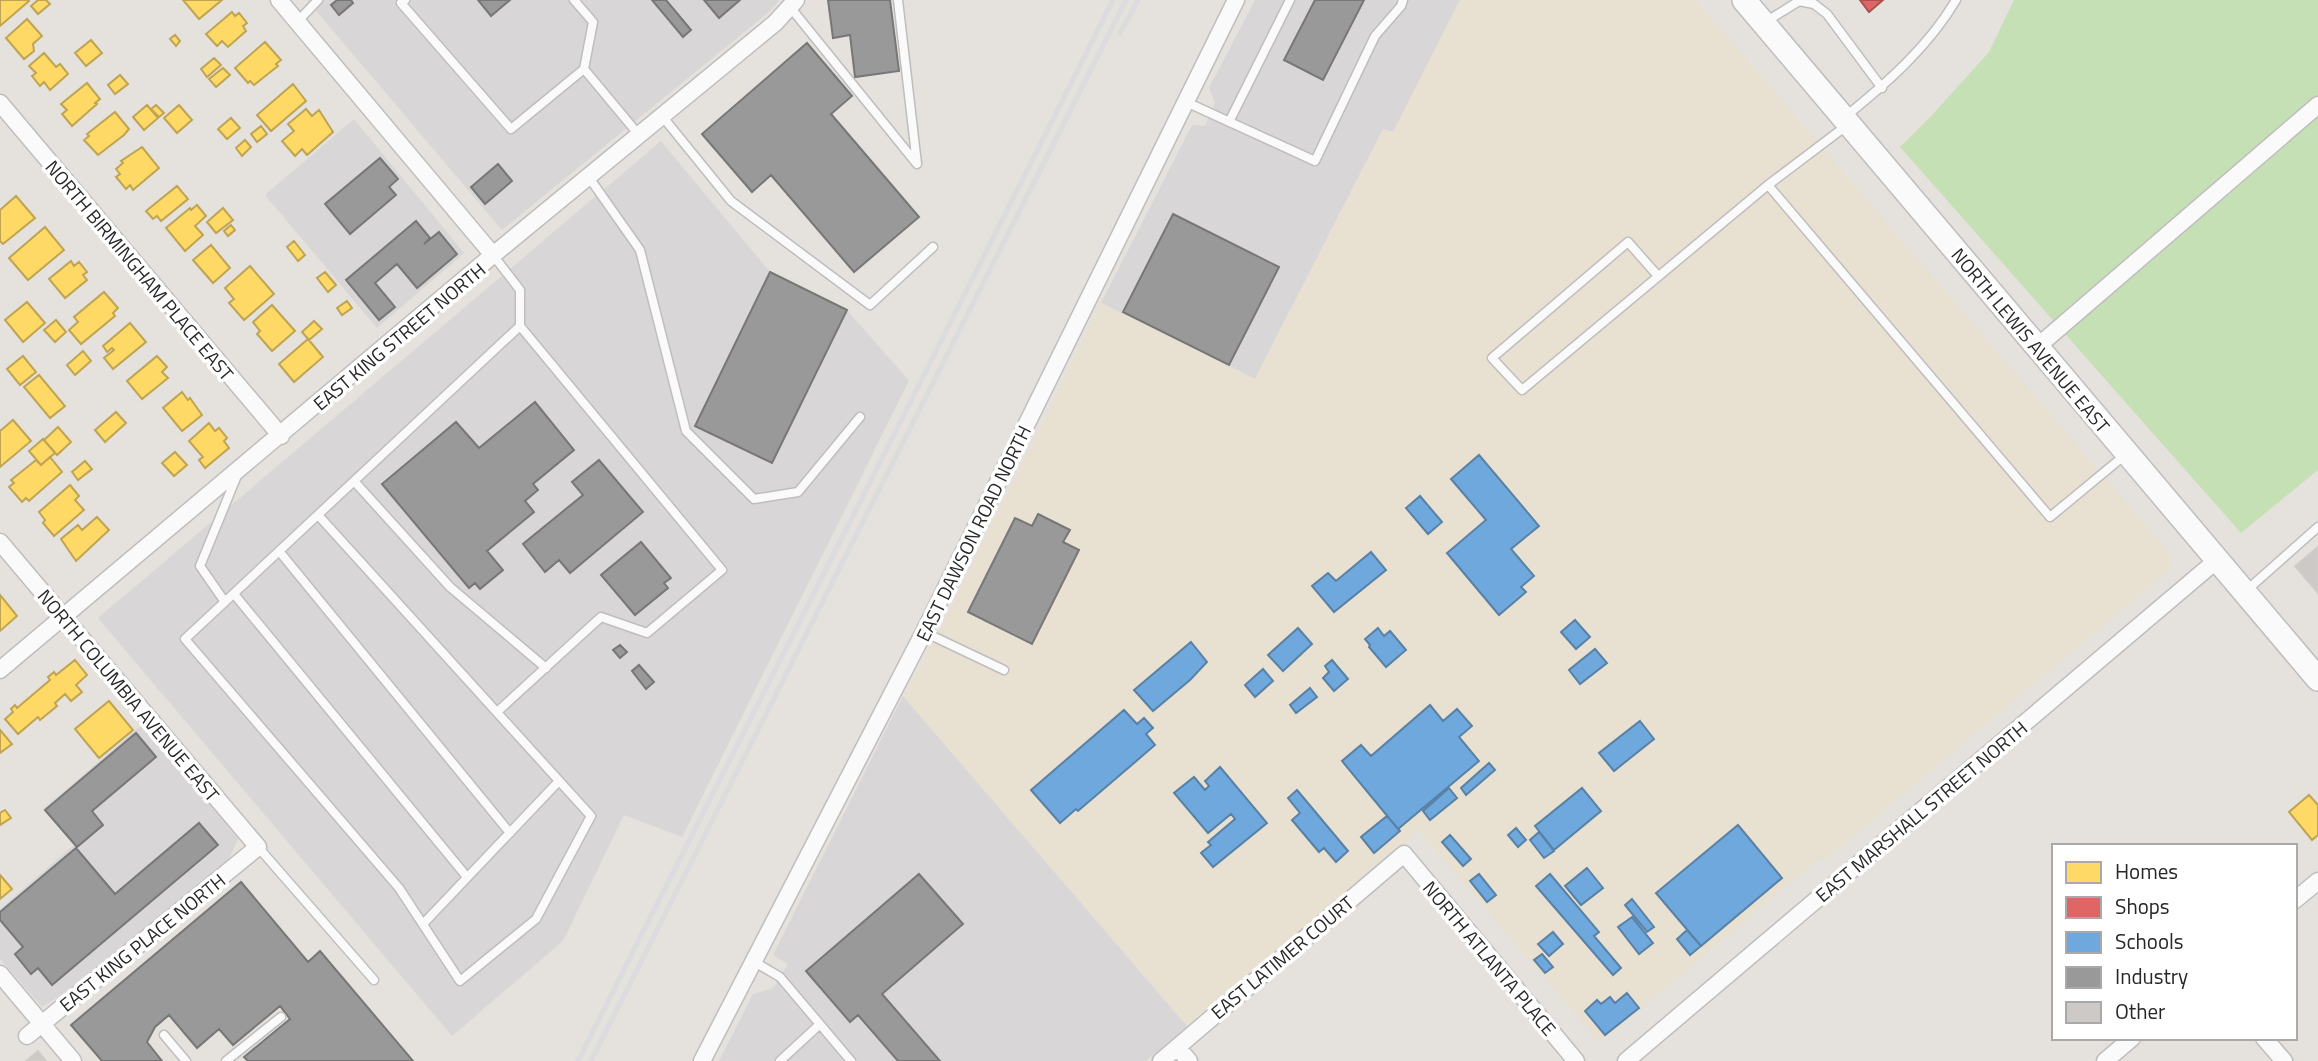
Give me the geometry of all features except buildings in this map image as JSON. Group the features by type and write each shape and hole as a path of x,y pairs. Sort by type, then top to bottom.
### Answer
{"main road":[{"name":"NORTH LEWIS AVENUE EAST","path":"1744,0 2318,679"}],"street":[{"path":"279,0 493,255"},
{"name":"EAST DAWSON ROAD NORTH","path":"702,1061 924,632 1236,0"},
{"name":"EAST KING STREET NORTH","path":"0,670 493,255 775,23 793,3"},
{"name":"NORTH BIRMINGHAM PLACE EAST","path":"0,103 281,436"},
{"path":"2036,347 2318,105"},
{"name":"NORTH COLUMBIA AVENUE EAST","path":"0,542 258,847"},
{"name":"EAST MARSHALL STREET NORTH","path":"1626,1061 2217,561"},
{"name":"EAST KING PLACE NORTH","path":"27,1036 258,847"},
{"name":"EAST LATIMER COURT","path":"1161,1061 1404,854"},
{"name":"NORTH ATLANTA PLACE","path":"1404,854 1576,1061"},
{"path":"2297,898 2318,881"},
{"path":"0,974 73,1061"},
{"path":"2105,1061 2130,1040"},
{"path":"2266,1040 2284,1061"},
{"path":"1177,1047 1189,1061"}],"lane":[{"path":"297,22 318,0"},
{"path":"405,0 401,3 511,129 584,69 593,22 574,0"},
{"path":"793,3 917,164 898,0"},
{"path":"1229,122 1290,0"},
{"path":"1186,102 1315,161 1375,36 1404,0"},
{"path":"1658,276 1628,242 1492,358 1521,390 1846,121 1882,88 1947,15 1955,0"},
{"path":"1764,23 1798,1 1814,4 1827,14 1882,88"},
{"path":"584,69 639,135"},
{"path":"662,116 731,201 870,305 933,247"},
{"path":"588,176 640,250 686,431 754,499 798,492 860,417"},
{"path":"1768,185 2050,517 2127,454"},
{"path":"493,255 520,290 520,326 722,570 647,633 601,617 497,712"},
{"path":"318,515 591,816 536,919 460,981 399,888 186,639 279,551 520,326"},
{"path":"225,602 200,566 239,471"},
{"path":"354,481 450,587 546,668"},
{"path":"2245,592 2318,527"},
{"path":"279,551 510,832"},
{"path":"234,594 467,877"},
{"path":"924,632 1004,670"},
{"path":"423,924 559,781"},
{"path":"258,847 373,980"},
{"path":"753,961 780,976 818,1025 851,1061"},
{"path":"226,1061 281,1017"},
{"path":"780,1061 818,1025"},
{"path":"164,1035 186,1061"}],"shaded area":[{"path":"307,0 779,0 770,11 502,230"},
{"path":"1255,0 1460,0 1393,132 1383,129 1255,379 1101,303 1192,125 1205,126 1215,103 1209,88"},
{"path":"1460,0 1696,0 2170,554 2170,569 1827,858 1816,861 1600,1043 1419,831 1187,1026 903,696 936,638 1101,303 1255,379 1383,129 1393,132"},
{"path":"354,119 464,253 377,328 265,195"},
{"path":"661,141 770,272 847,310 909,381 682,837 624,815 563,941 452,1036 98,618"},
{"path":"903,696 1187,1026 1146,1061 719,1061 753,994 773,988 788,964 773,955"},
{"path":"144,723 238,839 226,865 60,996 42,1007 0,959 0,909 74,845 43,809"}],"green space":[{"path":"2014,0 2318,0 2318,470 2241,533 1900,147 1989,52"}],"railway":[{"path":"578,1061 1113,0"},
{"path":"591,1061 1126,0"},
{"path":"1120,33 1138,0"}]}
